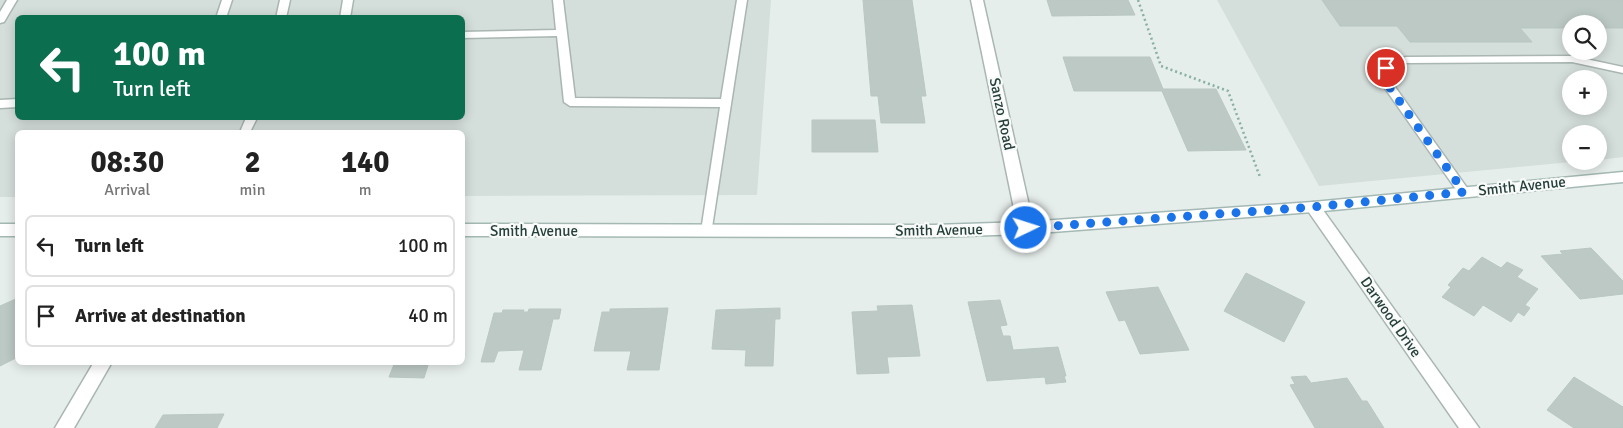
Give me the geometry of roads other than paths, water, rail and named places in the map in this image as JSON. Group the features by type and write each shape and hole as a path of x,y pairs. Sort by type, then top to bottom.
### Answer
{"main road":[{"name":"Sanzo Road","path":"977,0 1026,228"},
{"name":"Smith Avenue","path":"465,230 934,231 1026,228 1313,207 1623,177"},
{"name":"Darwood Drive","path":"1313,207 1470,428"},
{"path":"0,230 15,230"},
{"path":"64,428 102,365"}],"lane":[{"path":"0,20 12,0"},
{"path":"222,15 227,0"},
{"path":"282,15 285,0"},
{"path":"346,15 348,0"},
{"path":"558,0 570,102 727,103"},
{"path":"707,231 742,0"},
{"path":"465,35 562,33"},
{"path":"1464,192 1388,85 1384,76 1386,68 1394,63 1406,60 1572,59 1623,70"},
{"path":"0,104 15,104"}]}
